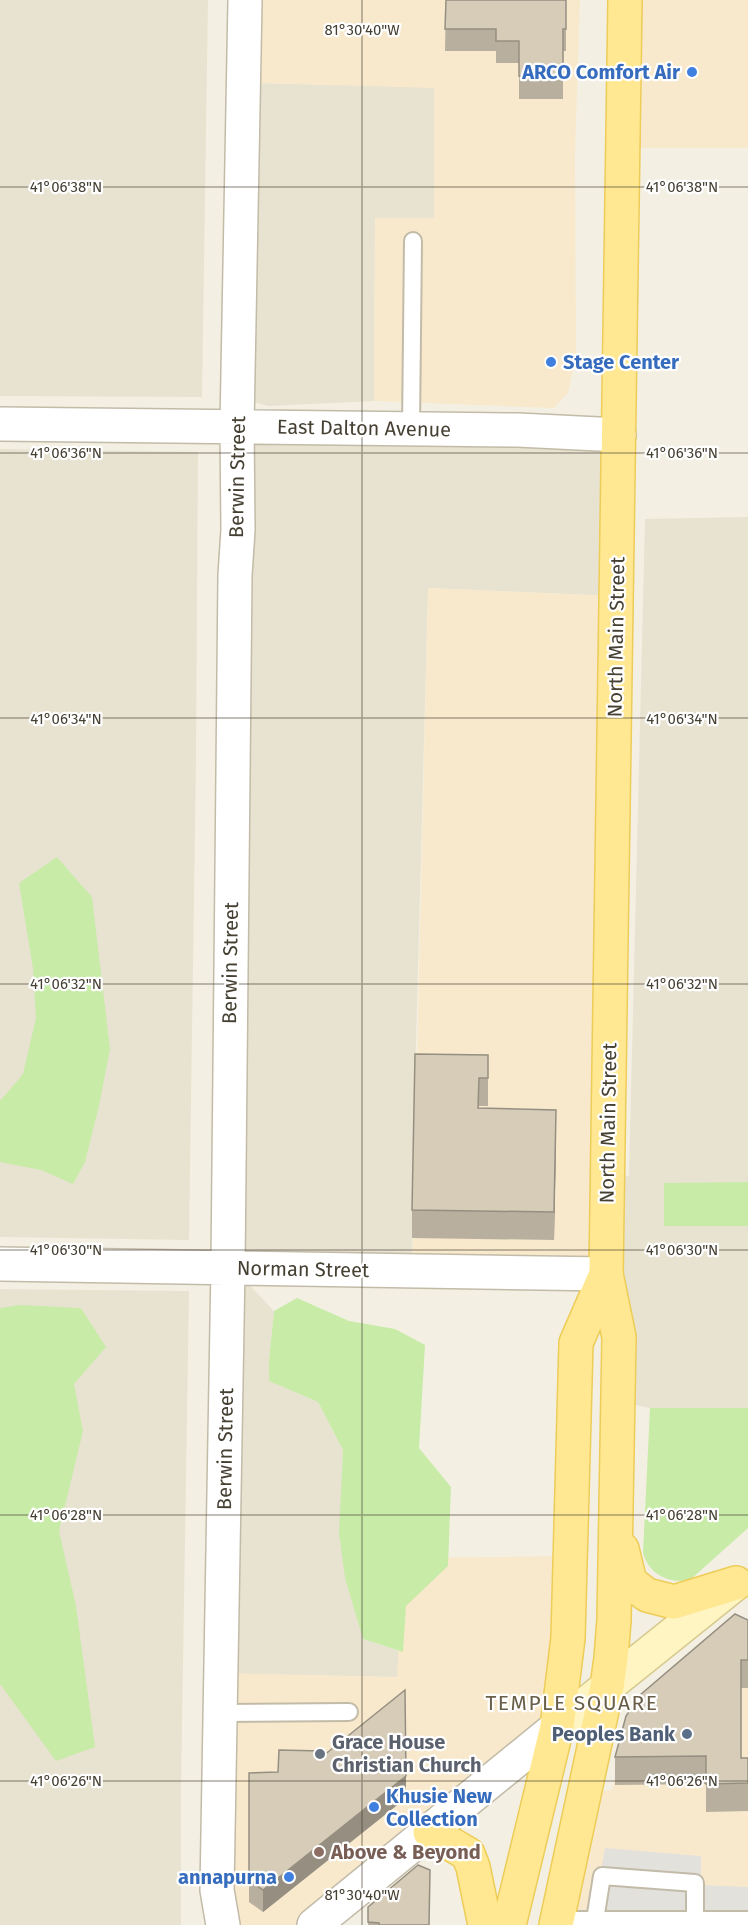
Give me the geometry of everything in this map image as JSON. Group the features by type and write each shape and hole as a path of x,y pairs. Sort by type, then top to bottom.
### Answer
{"main road":[{"name":"North Main Street","path":"557,1923 607,1687 612,1658 614,1620 619,1337 606,1274 625,0"},
{"name":"North Main Street","path":"509,1925 556,1727 568,1638 576,1343 606,1274"},
{"path":"615,1497 623,1558 630,1582 646,1595 674,1602 742,1578"},
{"path":"556,1727 742,1578"},
{"path":"430,1832 468,1854 473,1867 485,1925"}],"street":[{"name":"Berwin Street","path":"223,1925 217,1890 228,1267 244,0"},
{"name":"East Dalton Avenue","path":"0,424 518,430 620,435"},
{"name":"Norman Street","path":"0,1264 606,1274"},
{"path":"323,1921 556,1727"}],"lane":[{"path":"411,429 413,241"},
{"path":"220,1713 349,1712"},
{"path":"595,1920 602,1876 695,1883 695,1920"},
{"path":"557,1923 595,1920 695,1920 722,1923 748,1920"}],"shaded area":[{"path":"0,0 208,0 202,397 0,396"},
{"path":"258,0 580,0 575,154 576,356 568,393 554,408 374,401 375,218 434,218 434,88 257,83"},
{"path":"625,0 748,0 748,148 623,148"},
{"path":"257,83 434,87 434,218 375,218 374,401 268,406 250,401"},
{"path":"237,426 619,435 617,596 428,588 412,1270 228,1267"},
{"path":"0,449 198,452 189,1240 0,1237"},
{"path":"748,517 748,1408 650,1408 617,1401 607,1176 629,1176 645,519"},
{"path":"428,588 617,596 606,1274 412,1270"},
{"path":"241,1276 274,1311 269,1381 318,1402 343,1450 342,1486 363,1639 399,1651 398,1677 235,1674"},
{"path":"0,1289 189,1291 181,1925 0,1925"},
{"path":"570,1556 557,1727 328,1925 223,1925 221,1673 397,1677 404,1558"},
{"path":"748,1623 748,1925 556,1925 584,1793 612,1790 628,1721"},
{"path":"605,1848 701,1856 701,1885 748,1887 748,1925 591,1925"}],"green space":[{"path":"57,857 92,897 110,1049 85,1162 73,1184 41,1170 0,1162 0,1101 23,1074 36,1018 33,969 19,883"},
{"path":"748,1182 748,1226 664,1226 664,1183"},
{"path":"297,1298 349,1321 395,1329 425,1345 419,1448 451,1487 448,1566 406,1606 403,1652 363,1639 345,1578 339,1533 343,1450 318,1402 269,1381 274,1311"},
{"path":"20,1305 81,1308 106,1347 74,1384 83,1431 59,1531 76,1606 95,1747 56,1761 0,1684 0,1308"},
{"path":"650,1408 748,1408 748,1528 690,1580 674,1580 660,1576 650,1567 643,1553"}],"building":[{"path":"446,0 566,0 566,29 563,29 563,76 519,76 519,41 496,41 496,29 445,29"},
{"path":"415,1054 488,1055 488,1078 479,1078 478,1108 556,1110 554,1212 412,1210"},
{"name":"Peoples Bank","path":"735,1614 748,1620 748,1660 741,1660 741,1758 748,1758 748,1783 706,1784 706,1756 615,1757 626,1716 640,1695"},
{"path":"405,1690 406,1776 263,1890 249,1880 249,1773 278,1772 279,1750 322,1751 323,1756"},
{"path":"418,1865 430,1870 429,1925 379,1925 379,1923 368,1922 368,1907"}],"place":[{"name":"ARCO Comfort Air","path":"692,72"},
{"name":"Stage Center","path":"551,362"},
{"name":"Peoples Bank","path":"687,1734"},
{"name":"Grace House Christian Church","path":"320,1754"},
{"name":"Khusie New Collection","path":"374,1807"},
{"name":"Above & Beyond","path":"319,1852"},
{"name":"annapurna","path":"289,1877"}],"district":[{"name":"TEMPLE SQUARE","path":"572,1703"}]}
